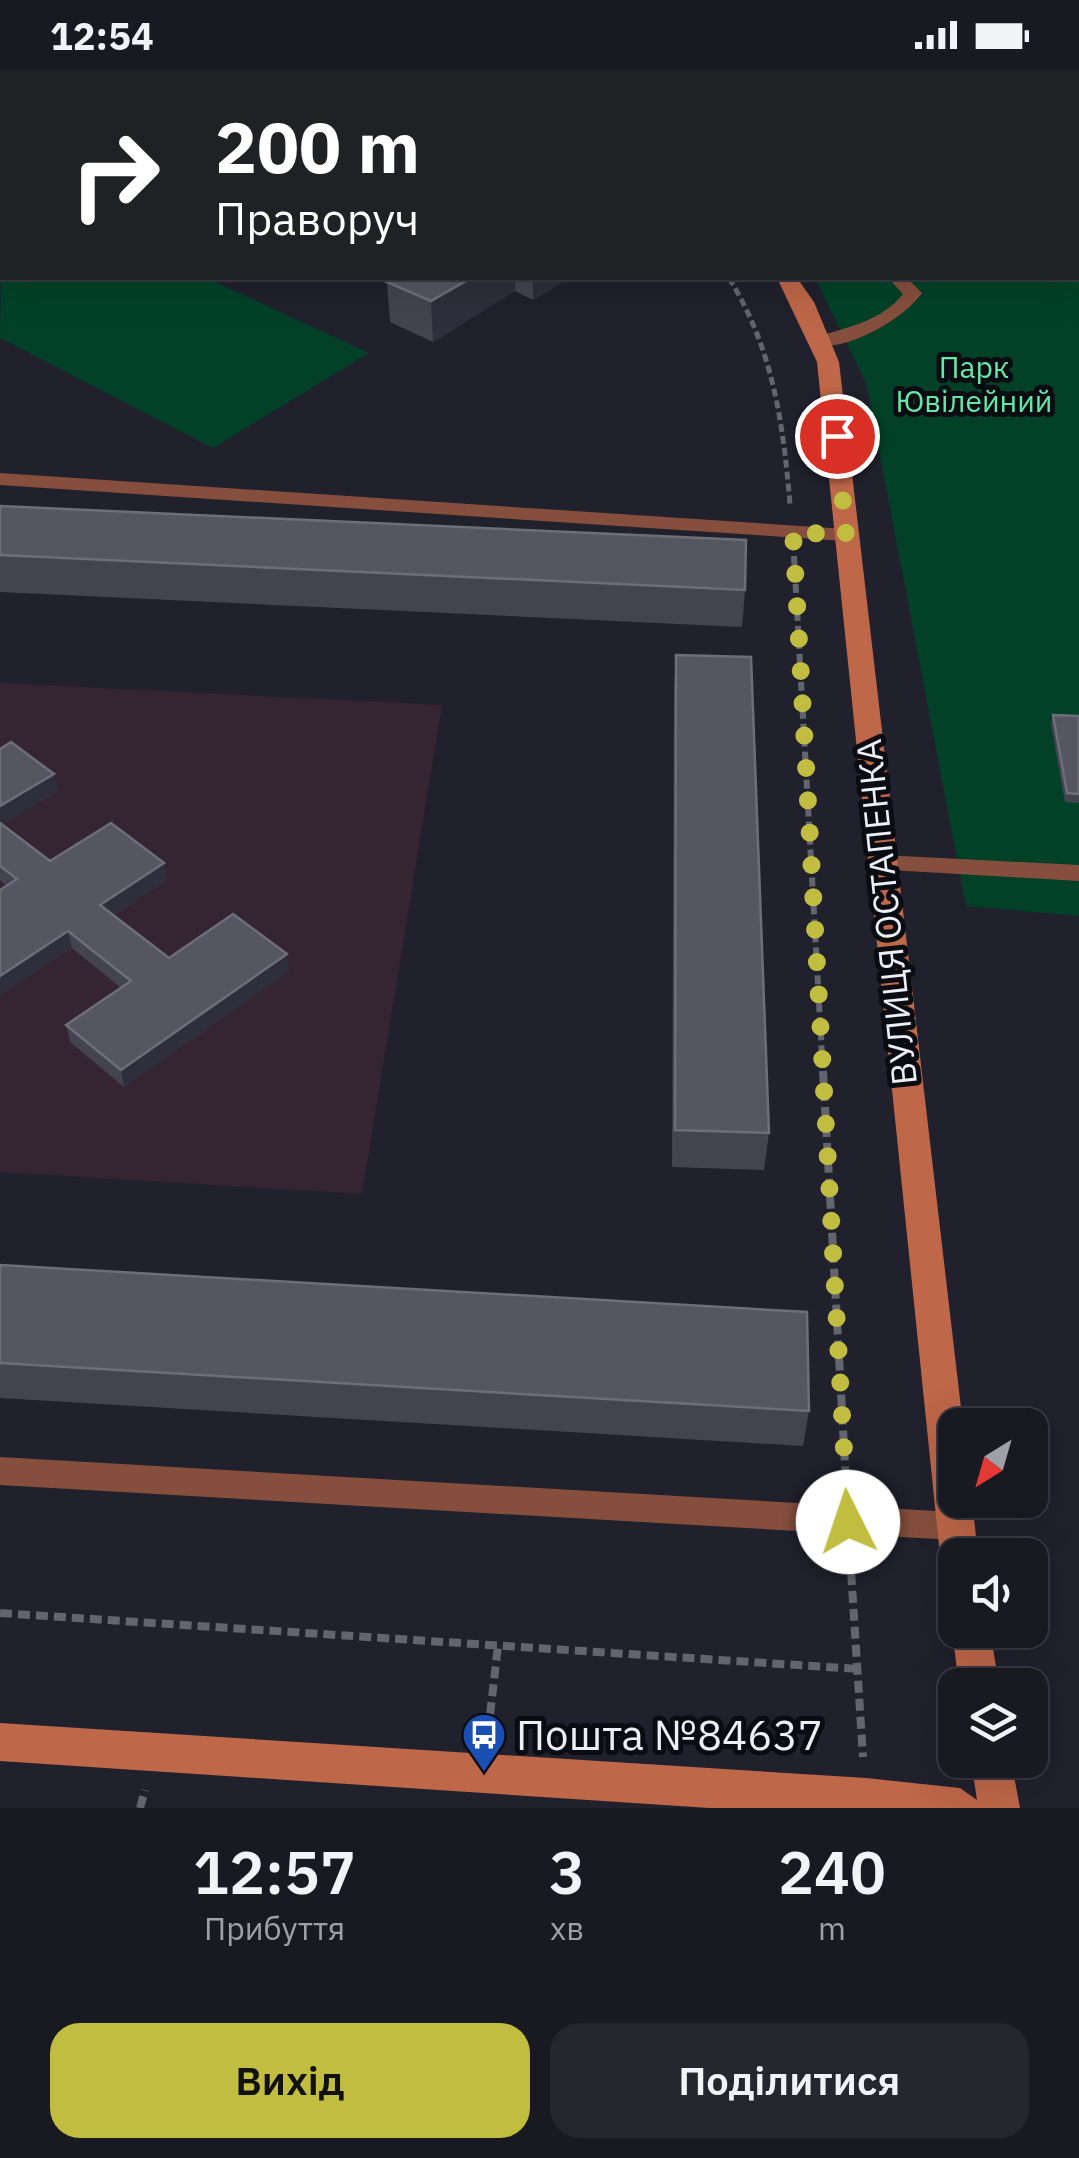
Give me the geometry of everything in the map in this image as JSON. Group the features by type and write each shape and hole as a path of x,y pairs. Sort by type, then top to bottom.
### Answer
{"street":[{"name":"ВУЛИЦЯ ОСТАПЕНКА","path":"788,280 803,302 828,362 956,1538"},
{"path":"0,1742 866,1798 960,1808"},
{"path":"994,1778 999,1808"}],"lane":[{"path":"820,342 892,316 913,293 899,280"},
{"path":"0,480 846,535"},
{"path":"882,864 1079,873"},
{"path":"0,1471 848,1522 939,1538"}],"path":[{"path":"729,280 751,311 772,361 781,402 793,532 866,1798"},
{"path":"0,1613 858,1669"},
{"path":"484,1773 498,1646"}],"shaded area":[{"path":"0,683 442,705 362,1194 0,1172"}],"green space":[{"path":"1,280 211,280 369,353 213,448 0,338"},
{"name":"Парк Ювілейний","path":"816,280 1079,280 1079,916 966,906 866,383"}],"building":[{"path":"390,280 468,280 431,301 387,282"},
{"path":"0,506 746,540 745,590 0,555"},
{"path":"676,655 751,657 769,1133 675,1130"},
{"path":"1053,715 1079,716 1079,794 1067,793"},
{"path":"11,742 54,774 0,806 0,749"},
{"path":"0,823 50,861 111,823 164,863 100,905 169,958 233,914 287,954 121,1070 66,1025 131,981 68,931 0,976 0,890 17,879 0,866"},
{"path":"0,1265 807,1312 809,1411 0,1363"}],"place":[{"name":"Пошта №84637","path":"484,1773"}],"route":[{"path":"837,436 846,535 793,532 848,1522"}]}
